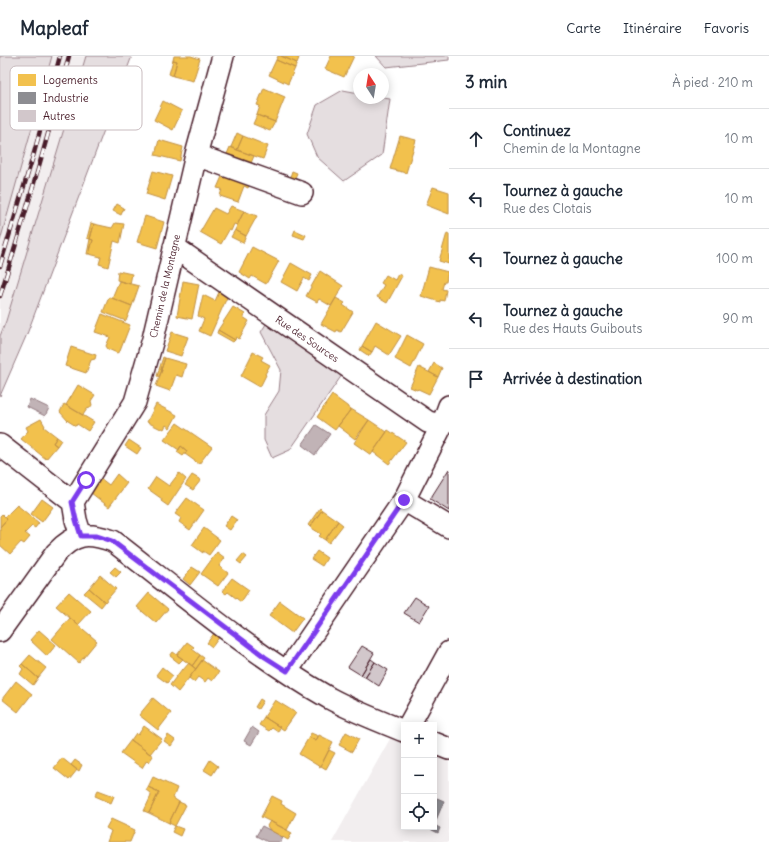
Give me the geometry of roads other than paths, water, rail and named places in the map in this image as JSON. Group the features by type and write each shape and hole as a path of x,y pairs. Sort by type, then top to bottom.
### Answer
{"street":[{"name":"Chemin de la Montagne","path":"72,502 135,402 153,339 196,155 223,56"},
{"path":"196,155 302,193"},
{"name":"Rue des Sources","path":"174,248 428,422 445,416"},
{"path":"287,671 404,500 445,416"},
{"path":"0,445 72,502 81,536"},
{"path":"404,500 449,527"},
{"path":"0,631 56,553 66,542 81,536 97,536 112,541 253,648 287,671 330,698 401,730"},
{"path":"411,722 449,652"},
{"path":"437,744 449,749"}],"railway":[{"path":"57,66 60,56"},
{"path":"66,66 69,56"},
{"path":"0,266 40,130"},
{"path":"0,296 49,130"}]}
